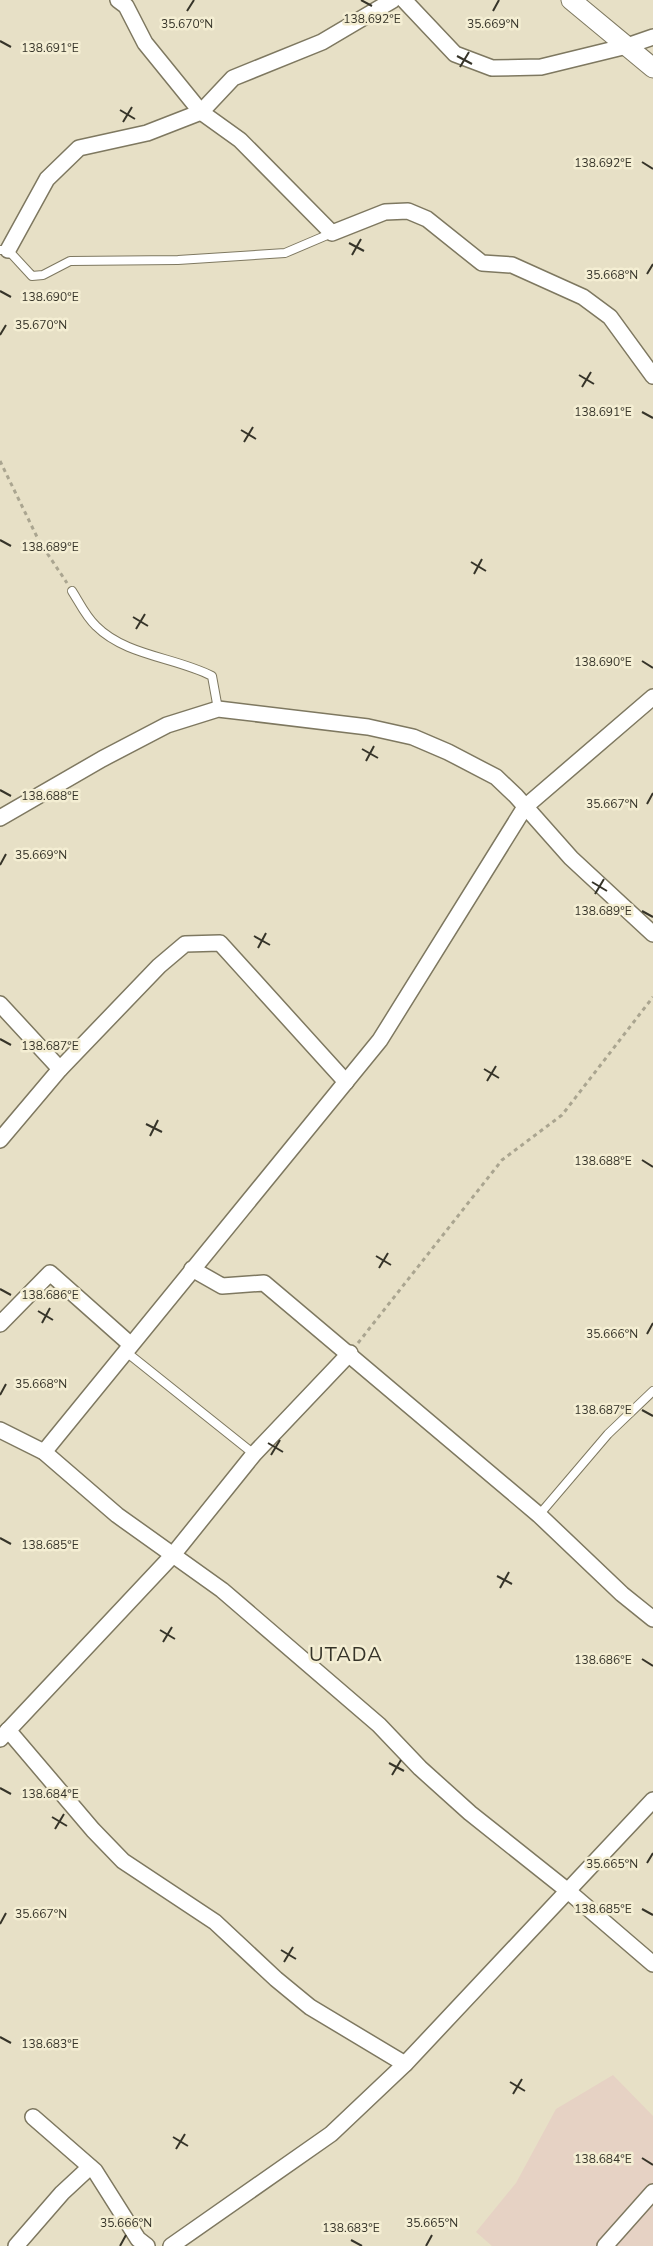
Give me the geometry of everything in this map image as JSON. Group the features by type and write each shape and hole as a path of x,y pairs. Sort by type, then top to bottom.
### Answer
{"street":[{"path":"118,0 126,6 145,42 201,112 240,140 332,233 385,212 408,211 427,219 482,263 512,265 583,297 610,317 653,376"},
{"path":"4,250 47,179 79,148 147,133 201,112 234,78 322,42 393,0"},
{"path":"404,0 455,54 492,68 541,67 628,46 653,37"},
{"path":"571,0 653,68"},
{"path":"44,1452 380,1040 525,807 653,697"},
{"path":"0,818 102,758 167,725 218,709 368,727 413,737 448,752 496,777 516,796 570,858 653,934"},
{"path":"0,1140 60,1069 158,966 185,944 220,943 346,1082"},
{"path":"0,1004 60,1069"},
{"path":"192,1269 222,1286 264,1283 350,1353 539,1515 622,1594 653,1619"},
{"path":"0,1324 50,1273 128,1347"},
{"path":"350,1353 254,1454 172,1556 4,1734 123,1861 215,1922 276,1979 310,2007 405,2064"},
{"path":"0,1430 44,1452 117,1515 222,1590 380,1725 420,1768 470,1813 568,1891 653,1964"},
{"path":"171,2246 331,2134 405,2064 653,1800"},
{"path":"33,2117 90,2167 138,2239 147,2246"},
{"path":"16,2246 62,2193 90,2167"},
{"path":"605,2246 653,2192"}],"lane":[{"path":"4,250 32,276 43,275 70,261 178,260 285,253 332,233"},
{"path":"72,591 95,626 116,642 198,668 212,676 218,709"},
{"path":"128,1347 254,1454"},
{"path":"539,1515 608,1434 653,1391"}],"path":[{"path":"0,461 40,541 72,591"},
{"path":"350,1353 502,1160 562,1115 653,997"}],"shaded area":[{"path":"613,2075 653,2116 653,2185 598,2246 492,2246 476,2232 516,2183 556,2109"},
{"path":"653,2200 653,2246 613,2246"}],"district":[{"name":"UTADA","path":"346,1654"}]}
